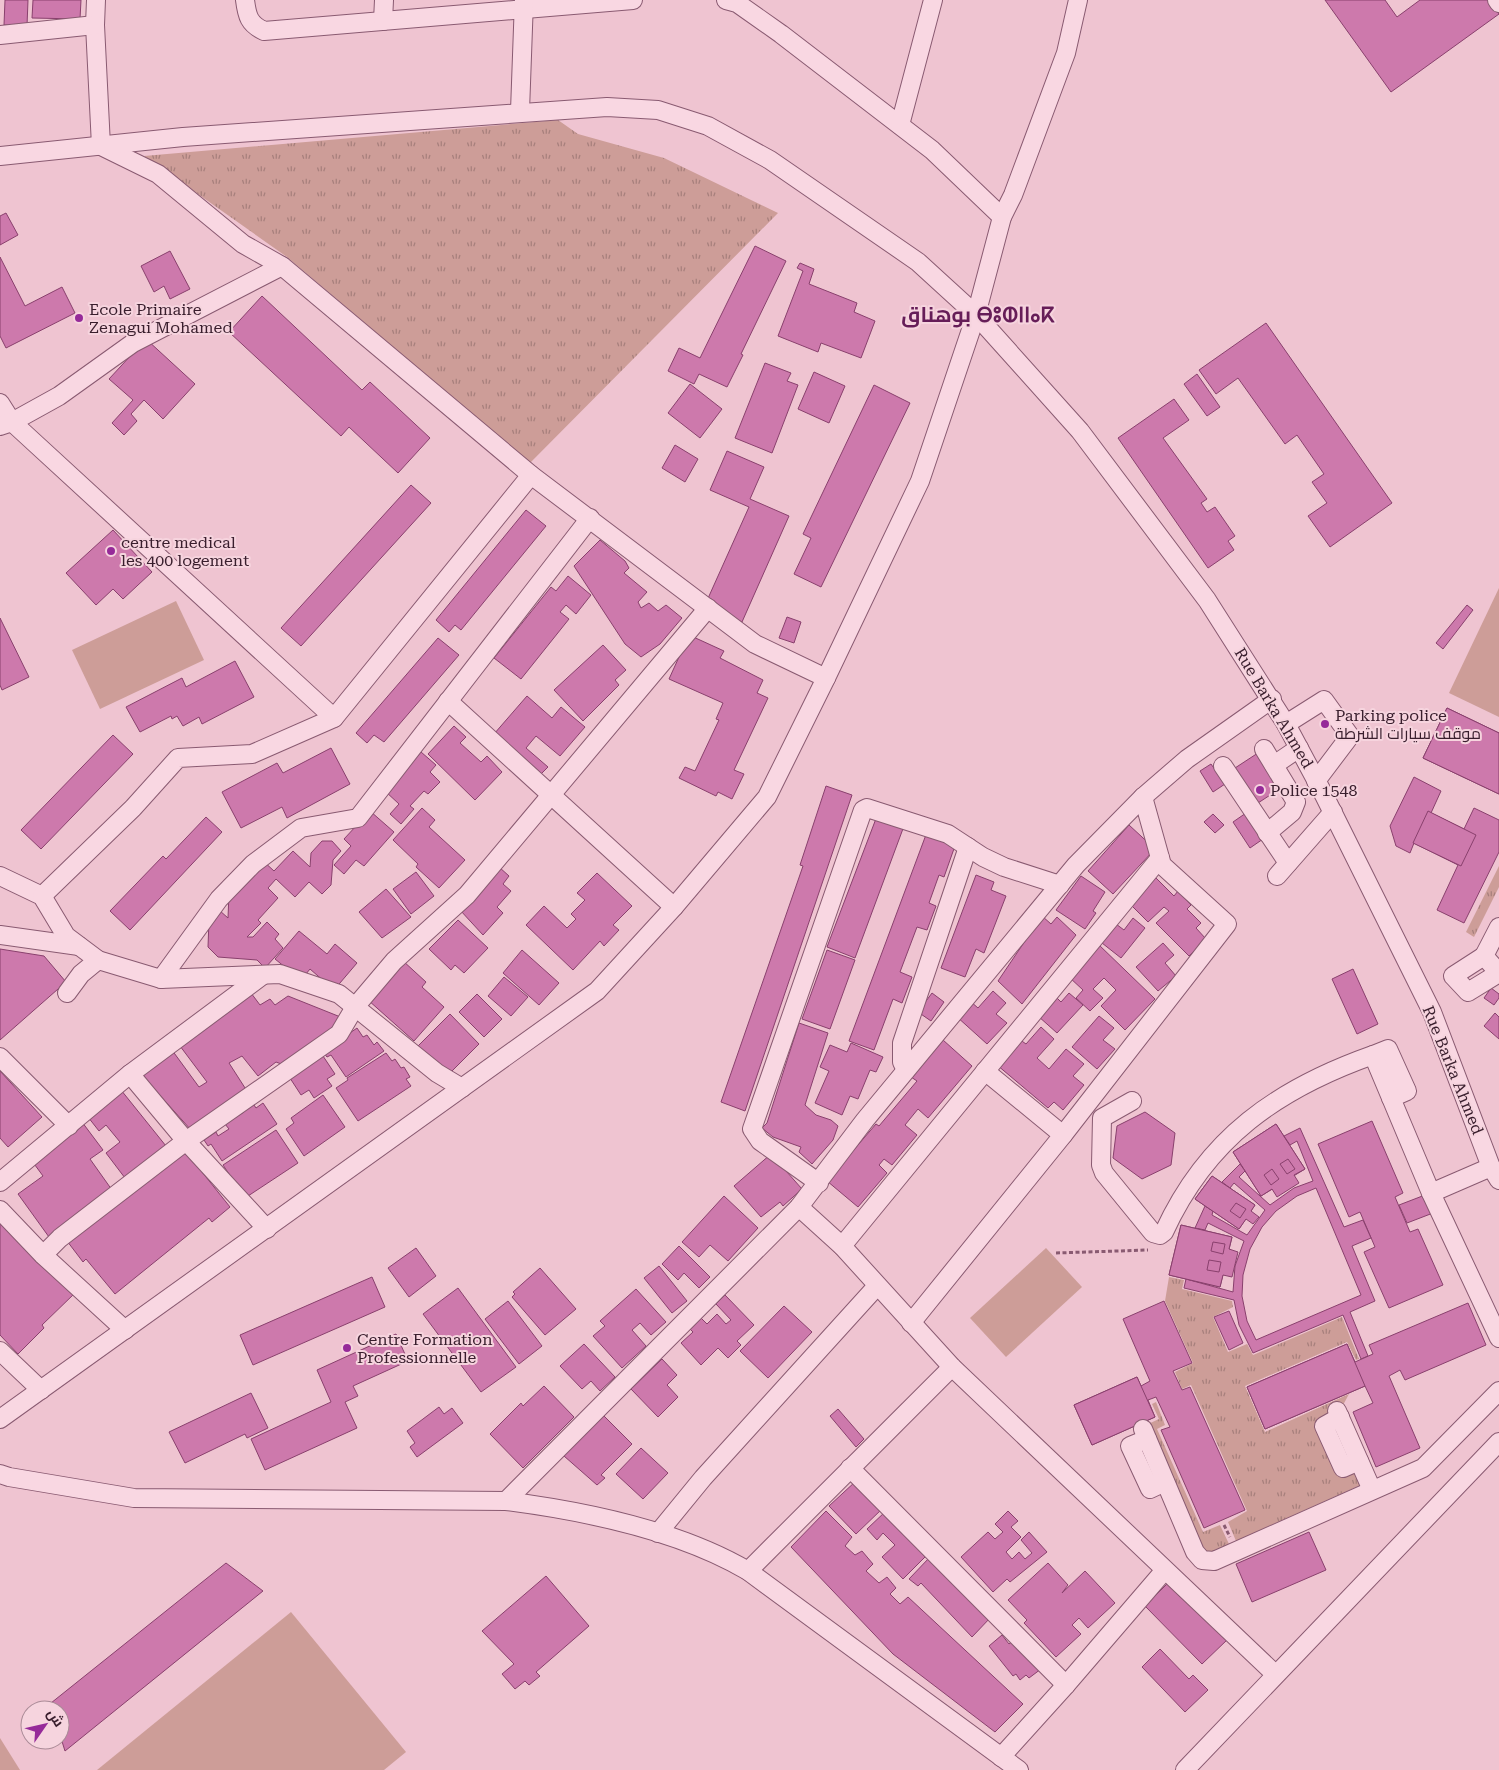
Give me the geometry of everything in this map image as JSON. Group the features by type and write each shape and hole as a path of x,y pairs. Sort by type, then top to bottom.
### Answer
{"street":[{"path":"96,0 95,25 101,146 158,174 243,244 282,266 531,475 755,644 826,678"},
{"path":"245,0 247,17 254,26 264,31 383,21 524,4 633,0"},
{"path":"383,21 384,0"},
{"path":"726,0 737,3 774,29 932,150 1002,217"},
{"path":"900,125 933,0"},
{"path":"0,1419 597,991 674,907 767,797 920,481 976,316 1002,217 1013,195 1066,53 1078,0"},
{"path":"1496,0 1499,3"},
{"path":"520,111 524,4"},
{"path":"0,35 95,25"},
{"name":"Rue Barka Ahmed","path":"0,156 520,111 607,107 658,110 708,126 770,160 918,262 976,316 1080,431 1207,600 1272,699 1333,812 1432,1012 1495,1173"},
{"path":"6,424 59,396 133,343 282,266"},
{"path":"0,403 6,424 334,718"},
{"path":"42,896 133,808 178,758 252,754 334,718 531,475"},
{"path":"161,979 219,899 253,864 301,828 358,818 590,518"},
{"path":"43,1255 60,1238 186,1141 339,1034 354,1007 394,961 467,895 708,608"},
{"path":"506,1501 799,1207 865,1120 1060,885 1142,797 1187,759 1272,699"},
{"path":"1286,724 1324,700 1350,736 1316,780"},
{"path":"448,701 674,907"},
{"path":"1274,765 1299,748"},
{"path":"1264,749 1296,802 1292,812 1267,833"},
{"path":"1223,766 1267,833 1283,870 1333,812"},
{"path":"911,1323 1063,1135 1227,924 1167,870 1160,858 1142,797"},
{"path":"818,1183 760,1141 752,1129 860,814 867,808 948,834 1004,867 1060,885"},
{"path":"906,1070 902,1062 902,1043 968,847"},
{"path":"842,1246 1160,858"},
{"path":"0,876 42,896 66,936 98,960 161,979 280,974 339,994 437,1073 462,1088"},
{"path":"1484,956 1499,973 1468,992 1453,976 1484,956 1499,927"},
{"path":"0,935 79,946"},
{"path":"67,993 81,974 98,960"},
{"path":"0,1182 130,1074 263,975"},
{"path":"1132,1101 1102,1118 1101,1165 1104,1173 1153,1233 1160,1235 1164,1232 1187,1188 1215,1151 1259,1112 1327,1071 1388,1049 1407,1091 1391,1098 1431,1193 1499,1338"},
{"path":"0,1057 69,1126"},
{"path":"985,1071 1063,1135"},
{"path":"130,1074 186,1141 267,1229"},
{"path":"1431,1193 1495,1173"},
{"path":"799,1207 842,1246 952,1367 1164,1571 1275,1674"},
{"path":"0,1210 43,1255 125,1330"},
{"path":"658,1532 703,1478 877,1286"},
{"path":"0,1351 41,1390"},
{"path":"748,1571 952,1367"},
{"path":"1145,1434 1130,1446 1150,1489 1165,1482 1195,1552 1202,1560 1214,1561 1428,1464 1499,1391"},
{"path":"1339,1414 1324,1426 1343,1468 1359,1461 1372,1490"},
{"path":"1185,1770 1499,1442"},
{"path":"850,1468 1066,1685"},
{"path":"0,1474 8,1477 134,1498 506,1501 544,1506 658,1532 724,1557 748,1571 1019,1770"},
{"path":"1001,1757 1164,1571"}],"path":[{"path":"1056,1253 1159,1250 1160,1235"}],"green space":[{"path":"558,120 578,134 664,158 778,213 530,463 287,257 144,156"},
{"path":"1499,588 1499,717 1449,693"},
{"path":"176,601 204,660 100,709 72,650"},
{"path":"1499,866 1499,887 1474,937 1466,932"},
{"path":"1046,1248 1082,1287 1006,1357 970,1318"},
{"path":"1169,1277 1184,1280 1182,1289 1232,1301 1233,1307 1213,1317 1228,1352 1247,1344 1253,1355 1342,1317 1359,1359 1356,1360 1347,1342 1245,1386 1265,1432 1349,1394 1342,1407 1317,1422 1356,1469 1363,1484 1236,1541 1228,1522 1247,1511 1191,1385 1182,1389 1175,1372 1193,1363 1165,1301"},
{"path":"1156,1402 1165,1425 1157,1429 1203,1532 1220,1525 1229,1544 1213,1551 1203,1551 1146,1425 1159,1419 1152,1404"},
{"path":"291,1612 406,1752 384,1770 97,1770"},
{"path":"0,1738 20,1770 0,1770"}],"building":[{"path":"5,0 28,0 27,26 4,25"},
{"path":"33,0 81,0 80,19 32,18"},
{"path":"1325,0 1385,0 1397,17 1420,0 1489,0 1499,14 1391,92"},
{"path":"6,213 18,235 0,245 0,216"},
{"path":"755,246 786,261 727,387 699,374 694,384 668,371 679,348 700,358"},
{"path":"170,251 190,289 170,299 164,286 154,292 141,266"},
{"path":"0,257 25,306 62,287 75,313 6,348 0,336"},
{"path":"800,263 814,269 809,284 857,303 854,312 875,321 861,358 821,343 818,352 778,336 803,271 797,268"},
{"path":"262,296 362,390 370,382 430,438 398,473 349,427 341,436 229,332"},
{"path":"1266,323 1392,503 1330,547 1308,516 1327,503 1312,482 1324,474 1297,435 1285,444 1238,378 1216,394 1199,370"},
{"path":"146,339 195,384 163,419 144,400 131,414 137,421 124,435 112,423 133,400 109,379"},
{"path":"765,363 791,373 787,381 798,385 772,453 735,438"},
{"path":"814,372 845,386 829,423 798,409"},
{"path":"1197,374 1220,407 1207,416 1184,384"},
{"path":"690,384 722,409 700,438 668,413"},
{"path":"874,385 910,403 821,587 794,574 811,538 803,534"},
{"path":"1174,399 1189,420 1163,438 1207,499 1201,503 1207,512 1215,507 1235,536 1228,541 1234,550 1208,568 1118,438"},
{"path":"675,445 698,459 685,482 662,468"},
{"path":"727,451 764,467 750,499 789,516 742,622 705,605 749,507 710,490"},
{"path":"411,485 431,503 301,646 281,628"},
{"path":"526,510 546,526 461,630 455,625 449,632 436,620"},
{"name":"centre medical les 400 logement","path":"113,530 152,572 123,599 113,589 96,605 66,573"},
{"path":"600,540 625,561 629,568 624,573 647,592 638,602 641,608 649,603 658,611 666,605 682,618 660,644 641,657 625,644 574,566"},
{"path":"568,576 591,595 576,614 566,605 560,612 569,619 521,679 494,658 551,587 556,591"},
{"path":"1467,605 1473,610 1443,649 1436,643"},
{"path":"787,617 801,622 794,643 779,638"},
{"path":"0,618 29,677 2,690 0,685"},
{"path":"689,635 724,651 720,658 763,680 757,693 768,698 734,770 744,774 732,799 718,792 716,796 679,778 685,767 695,771 719,720 716,719 723,703 669,679"},
{"path":"438,638 459,655 384,742 374,735 367,743 356,733"},
{"path":"603,645 626,670 615,680 619,685 583,721 554,690"},
{"path":"235,661 254,697 202,724 199,717 183,726 177,716 172,719 171,716 140,732 126,707 182,678 186,687"},
{"path":"527,696 552,718 561,707 585,727 560,756 536,736 526,748 548,767 541,774 494,734"},
{"path":"1447,708 1499,733 1499,794 1423,758"},
{"path":"1447,708 1499,733 1499,794 1423,758"},
{"path":"454,726 466,737 460,743 481,762 487,756 502,772 475,800 428,754"},
{"path":"113,735 133,754 41,849 21,830"},
{"path":"331,748 350,784 287,818 282,807 241,828 222,792 277,763 283,773"},
{"path":"1261,751 1284,786 1258,803 1235,768"},
{"path":"421,752 436,765 430,772 440,782 428,794 424,791 410,806 414,809 401,824 390,814 399,804 385,791"},
{"path":"1211,764 1225,784 1213,792 1200,771"},
{"path":"1414,777 1441,791 1431,813 1464,829 1474,808 1499,820 1499,852 1464,923 1437,910 1458,865 1414,843 1410,853 1396,846 1390,826"},
{"path":"826,786 852,795 745,1111 721,1102 803,866 800,865"},
{"path":"422,808 435,820 429,827 465,860 439,888 416,867 418,864 393,840"},
{"path":"370,811 394,832 364,866 356,860 344,874 334,865 351,846 344,839"},
{"path":"1428,811 1476,835 1461,866 1413,843"},
{"path":"1246,813 1263,839 1250,848 1233,822"},
{"path":"1213,814 1224,825 1215,833 1204,822"},
{"path":"877,816 904,826 855,958 827,947"},
{"path":"206,817 222,832 130,930 110,911 163,856 166,859"},
{"path":"1129,825 1155,849 1113,894 1088,871"},
{"path":"927,832 956,843 944,877 939,875 929,903 936,906 927,930 917,927 900,972 912,977 902,1003 893,999 874,1050 849,1041"},
{"path":"322,841 332,841 341,851 333,860 331,885 322,894 309,882 295,897 276,879 268,888 278,898 258,920 261,923 247,937 253,937 267,922 279,934 275,939 283,948 265,968 257,960 218,957 208,947 209,920 219,910 228,918 229,893 261,859 274,871 293,851 310,867 311,853"},
{"path":"499,867 509,876 503,884 511,891 497,907 503,913 483,935 460,910"},
{"path":"416,872 434,896 411,914 393,889"},
{"path":"597,873 632,906 613,925 619,930 604,946 600,941 573,970 526,925 544,906 567,928 576,919 571,914 585,900 577,893"},
{"path":"976,875 994,882 991,890 1006,896 984,953 976,949 965,977 941,968"},
{"path":"1081,876 1105,892 1093,911 1096,913 1085,929 1056,910"},
{"path":"1155,877 1174,896 1178,891 1191,905 1187,909 1201,923 1196,928 1206,939 1189,956 1156,923 1169,911 1164,907 1148,922 1129,903"},
{"path":"386,889 411,917 382,938 359,912"},
{"path":"1042,916 1051,924 1057,917 1076,935 1022,1004 998,981"},
{"path":"1133,918 1145,928 1121,958 1102,943 1116,924 1124,930"},
{"path":"458,920 488,948 464,973 455,965 451,970 429,949"},
{"path":"299,931 327,954 335,944 357,963 334,990 310,969 301,980 275,959"},
{"path":"1163,943 1174,955 1165,963 1176,976 1158,991 1136,967"},
{"path":"1098,944 1155,999 1125,1030 1101,1006 1116,990 1104,978 1093,989 1103,998 1090,1011 1076,998 1083,990 1069,977"},
{"path":"0,949 44,956 66,982 0,1040"},
{"path":"522,950 559,983 539,1005 503,973"},
{"path":"827,950 855,960 830,1029 802,1019"},
{"path":"402,960 426,982 422,987 444,1007 414,1041 368,1000"},
{"path":"1353,969 1378,1024 1357,1034 1332,979"},
{"path":"504,977 528,997 511,1016 488,996"},
{"path":"1491,988 1499,994 1499,998 1494,1005 1484,998"},
{"path":"248,989 260,1005 270,999 275,1005 288,996 343,1018 341,1028 284,1065 276,1062 258,1076 242,1056 229,1063 247,1091 191,1130 138,1071 169,1046 199,1087 207,1082 177,1042"},
{"path":"993,991 1006,1003 996,1014 1007,1023 987,1044 956,1016 970,1001 978,1008"},
{"path":"932,993 944,1002 931,1021 918,1012"},
{"path":"1069,993 1083,1005 1057,1033 1038,1016 1056,997 1061,1002"},
{"path":"477,994 502,1019 484,1037 459,1012"},
{"path":"1495,1013 1499,1017 1499,1039 1484,1026"},
{"path":"450,1014 479,1044 445,1078 416,1048"},
{"path":"1099,1016 1114,1028 1103,1040 1115,1049 1097,1069 1072,1047"},
{"path":"799,1023 828,1033 805,1105 816,1115 831,1120 838,1126 833,1140 812,1164 799,1152 801,1147 773,1137 762,1128 767,1123"},
{"path":"1041,1027 1054,1039 1037,1058 1049,1069 1066,1049 1084,1064 1073,1076 1084,1085 1063,1110 1054,1102 1048,1108 997,1065 1019,1039 1026,1044"},
{"path":"357,1028 363,1037 367,1035 374,1045 377,1042 384,1051 346,1077 331,1055 327,1057 323,1052"},
{"path":"943,1040 972,1066 928,1118 918,1109 905,1125 917,1135 892,1165 884,1159 879,1165 887,1173 858,1207 827,1181 876,1124 879,1126 917,1081 911,1077"},
{"path":"851,1043 883,1057 876,1072 870,1070 858,1099 850,1096 842,1115 815,1103 829,1071 820,1067 830,1045 847,1052"},
{"path":"321,1053 335,1074 327,1079 332,1086 314,1098 309,1090 301,1095 288,1075"},
{"path":"386,1053 392,1061 395,1059 401,1068 404,1067 410,1077 406,1079 411,1086 358,1121 336,1088 348,1080 347,1078"},
{"path":"0,1071 42,1117 8,1147 0,1138"},
{"path":"121,1090 166,1146 125,1178 106,1153 120,1142 106,1125 99,1131 88,1117"},
{"path":"323,1095 345,1127 304,1156 286,1129 294,1123 291,1118"},
{"path":"252,1102 256,1108 263,1103 277,1124 222,1161 211,1144 208,1146 204,1140 216,1132 218,1136 229,1129 225,1124 244,1112 242,1109"},
{"path":"1145,1112 1175,1133 1171,1165 1142,1179 1113,1158 1117,1126"},
{"path":"1372,1121 1403,1193 1395,1197 1410,1232 1418,1229 1443,1285 1389,1308 1364,1252 1375,1247 1360,1212 1349,1217 1318,1144"},
{"path":"82,1122 103,1150 90,1159 112,1190 49,1237 18,1194 43,1176 32,1161"},
{"path":"1276,1124 1305,1169 1261,1196 1233,1152"},
{"path":"1276,1124 1305,1169 1294,1175 1299,1183 1277,1197 1272,1189 1261,1196 1233,1152"},
{"path":"1300,1128 1344,1227 1363,1220 1371,1238 1352,1246 1375,1301 1350,1312 1368,1356 1361,1359 1343,1315 1253,1353 1239,1325 1234,1300 1184,1288 1186,1279 1233,1292 1235,1266 1244,1241 1208,1223 1205,1230 1195,1228 1205,1206 1213,1211 1212,1215 1247,1235 1265,1210 1234,1183 1230,1188 1222,1182 1240,1164 1245,1171 1239,1177 1270,1205 1294,1188 1313,1181 1297,1141 1290,1145 1284,1136","holes":["1316,1188 1361,1295 1256,1340 1247,1321 1242,1296 1243,1275 1250,1249 1262,1227 1276,1211 1297,1196"]},
{"path":"276,1130 298,1163 245,1198 223,1165"},
{"path":"182,1147 230,1207 212,1222 209,1218 115,1294 86,1259 83,1262 64,1237"},
{"path":"771,1154 802,1189 783,1206 780,1202 761,1217 734,1186"},
{"path":"1288,1159 1295,1169 1287,1174 1280,1164"},
{"path":"1272,1169 1279,1179 1271,1185 1264,1175"},
{"path":"1212,1176 1255,1205 1239,1229 1195,1199"},
{"path":"1212,1176 1255,1205 1251,1211 1259,1217 1253,1224 1246,1219 1239,1229 1195,1199"},
{"path":"1425,1195 1433,1213 1407,1223 1399,1205"},
{"path":"724,1196 758,1228 728,1261 710,1245 699,1257 682,1242"},
{"path":"1236,1203 1246,1209 1240,1218 1230,1211"},
{"path":"0,1215 75,1293 42,1325 44,1328 18,1354 0,1335"},
{"path":"1181,1225 1232,1237 1220,1287 1169,1275"},
{"path":"1181,1225 1232,1237 1229,1249 1238,1252 1232,1277 1223,1275 1220,1287 1169,1275"},
{"path":"1213,1242 1225,1244 1223,1254 1211,1251"},
{"path":"679,1246 710,1277 699,1288 684,1273 678,1280 662,1264"},
{"path":"416,1248 436,1276 409,1297 388,1268"},
{"path":"1209,1260 1221,1262 1219,1272 1207,1270"},
{"path":"659,1266 687,1301 672,1313 644,1278"},
{"path":"540,1268 576,1309 545,1335 512,1297 515,1294 513,1292"},
{"path":"372,1277 385,1307 253,1365 240,1335"},
{"path":"458,1288 516,1367 481,1392 423,1314"},
{"path":"636,1289 666,1322 651,1335 640,1323 632,1330 646,1346 622,1368 593,1336 605,1326 600,1321"},
{"path":"725,1295 754,1325 737,1341 741,1345 728,1358 718,1348 701,1365 681,1343 693,1332 690,1329 701,1318 707,1324 717,1314 726,1324 731,1320 716,1304"},
{"path":"508,1301 542,1346 519,1364 485,1319"},
{"path":"1164,1301 1192,1363 1173,1371 1182,1390 1190,1387 1245,1510 1204,1528 1161,1430 1170,1427 1156,1397 1148,1400 1155,1417 1092,1445 1074,1405 1137,1377 1141,1386 1150,1381 1123,1319"},
{"path":"1468,1303 1486,1345 1405,1380 1400,1370 1389,1376 1420,1448 1376,1467 1353,1412 1373,1403 1365,1386 1265,1429 1247,1387 1347,1344 1355,1362 1373,1354 1369,1345"},
{"path":"784,1306 812,1332 768,1378 740,1351"},
{"path":"1229,1311 1243,1343 1229,1350 1214,1317"},
{"path":"396,1334 408,1361 353,1386 358,1396 345,1402 357,1428 265,1470 251,1439 331,1402 317,1370"},
{"path":"584,1344 615,1377 600,1391 591,1381 582,1389 560,1366"},
{"path":"1347,1344 1365,1386 1265,1429 1247,1387"},
{"path":"662,1359 677,1375 667,1385 678,1397 658,1417 631,1389"},
{"path":"1137,1377 1155,1417 1092,1445 1074,1405"},
{"path":"544,1386 574,1417 523,1468 490,1434 521,1403 523,1406"},
{"path":"251,1393 268,1428 247,1438 245,1434 185,1463 169,1432"},
{"path":"439,1407 444,1414 452,1408 463,1423 417,1457 410,1447 415,1443 407,1431"},
{"path":"838,1409 864,1439 856,1447 830,1416"},
{"path":"604,1416 632,1444 601,1475 605,1478 597,1485 564,1456"},
{"path":"641,1448 668,1473 643,1499 616,1474"},
{"path":"856,1481 882,1509 856,1534 829,1506"},
{"path":"826,1511 852,1537 845,1546 855,1555 862,1551 873,1564 866,1571 879,1583 887,1577 896,1588 890,1594 900,1604 908,1597 1023,1704 995,1732 893,1654 791,1547"},
{"path":"886,1511 927,1555 903,1579 882,1557 895,1545 883,1533 877,1540 867,1529"},
{"path":"1008,1511 1018,1521 1011,1527 1021,1537 1006,1552 1012,1559 1019,1552 1025,1559 1032,1553 1021,1540 1029,1532 1047,1552 1010,1582 1007,1579 993,1592 961,1557 988,1532 995,1539 1003,1532 995,1524"},
{"path":"1309,1532 1326,1570 1252,1602 1236,1564"},
{"path":"930,1557 991,1617 972,1637 921,1583 918,1586 909,1579"},
{"path":"226,1563 263,1591 70,1747 70,1700 55,1700"},
{"path":"1048,1563 1068,1585 1062,1593 1085,1571 1115,1603 1088,1628 1079,1618 1072,1625 1081,1634 1056,1657 1024,1623 1027,1620 1008,1600"},
{"path":"546,1576 589,1626 536,1672 540,1676 529,1685 525,1681 515,1689 502,1674 514,1664 482,1631"},
{"path":"1167,1584 1180,1597 1184,1594 1228,1639 1202,1664 1145,1606"},
{"path":"1002,1635 1009,1644 1016,1638 1041,1669 1029,1678 1026,1675 1020,1680 1016,1674 1013,1676 989,1646"},
{"path":"1160,1649 1189,1679 1193,1675 1208,1690 1185,1712 1142,1667"}],"place":[{"name":"Ecole Primaire Zenagui Mohamed","path":"79,318"},
{"name":"centre medical les 400 logement","path":"111,551"},
{"name":"Parking police موقف سيارات الشرطة","path":"1325,724"},
{"name":"Police 1548","path":"1260,790"},
{"name":"Centre Formation Professionnelle","path":"347,1348"}],"district":[{"name":"بوهناق ⴱⵓⵀⵏⵏⴰⴽ","path":"978,315"}]}
